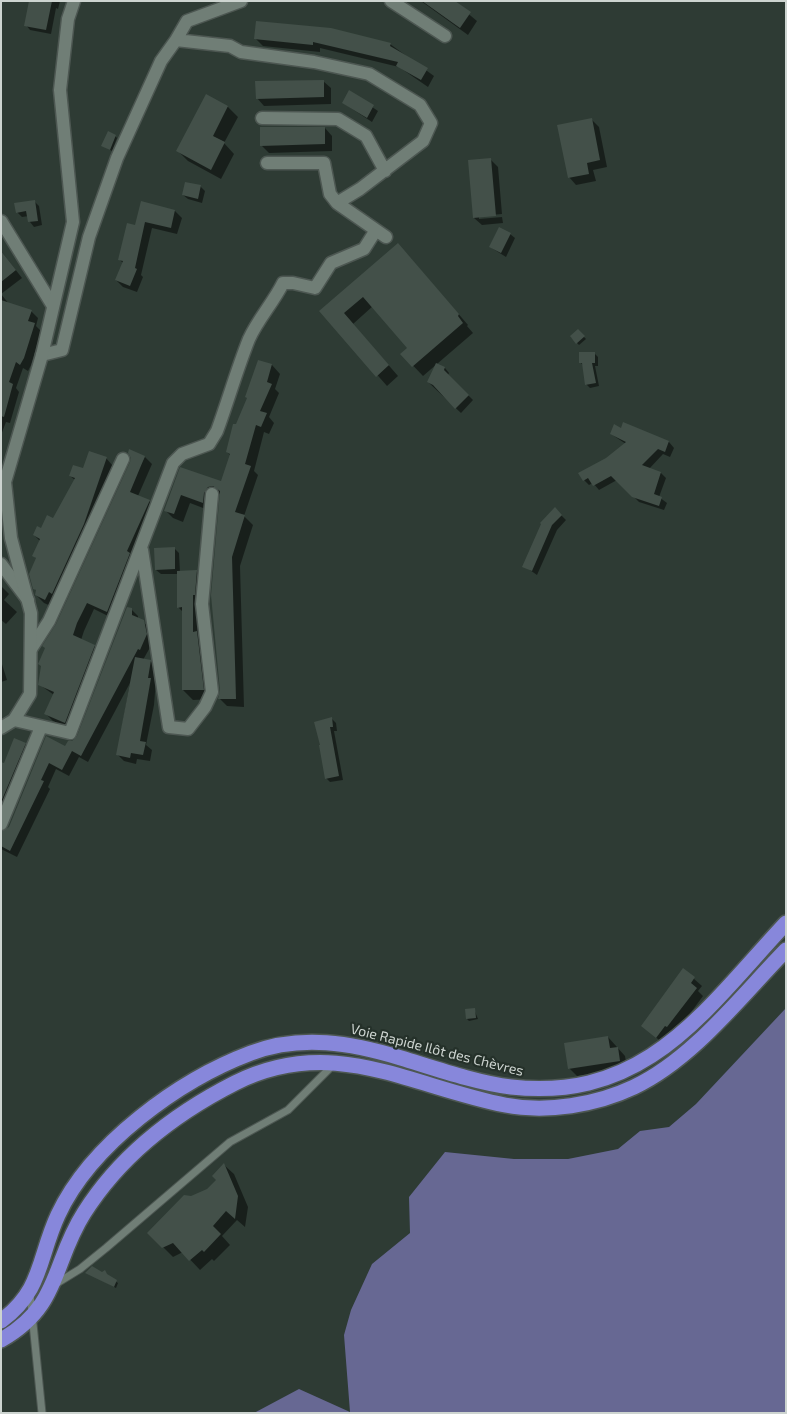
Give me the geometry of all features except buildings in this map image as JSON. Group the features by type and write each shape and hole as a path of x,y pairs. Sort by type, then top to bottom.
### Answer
{"highway":[{"name":"Voie Rapide Ilôt des Chèvres","path":"1,1321 17,1309 30,1293 58,1214 74,1186 99,1154 158,1105 231,1062 252,1052 279,1045 318,1042 368,1048 508,1087 554,1089 595,1082 631,1069 668,1044 691,1025 786,924"},
{"path":"1,1340 21,1329 54,1285 70,1240 84,1214 103,1187 161,1129 202,1101 237,1082 268,1070 304,1062 336,1062 372,1068 507,1105 556,1107 599,1100 635,1086 664,1069 692,1047 786,950"}],"street":[{"path":"1,728 14,720 30,694 31,613 11,538 5,482 42,355 73,222 60,90 68,19 74,1"},
{"path":"42,355 62,350 89,237 117,158 160,61 176,40 187,21 241,1"},
{"path":"392,1 445,36"},
{"path":"176,40 230,46 242,52 314,62 369,74 420,105 431,123 423,142 385,171 337,202"},
{"path":"262,118 338,119 366,136 385,171"},
{"path":"14,720 70,733 173,463 182,454 209,444 217,431 249,340 282,283 293,283 315,288 331,263 364,248 381,233 337,202 330,194 324,163 267,163"},
{"path":"1,221 54,306"},
{"path":"31,649 49,621 123,458"},
{"path":"141,548 169,726 188,729 205,707 212,692 202,604 212,494"},
{"path":"1,564 28,601"},
{"path":"1,824 41,726"}],"lane":[{"path":"54,1285 80,1269 106,1248 230,1142 288,1110 336,1062"},
{"path":"30,1293 38,1357 42,1413"}],"water":[{"path":"786,1008 786,1413 254,1413 299,1389 350,1412 344,1335 351,1310 372,1264 410,1233 409,1197 445,1152 514,1159 568,1159 618,1149 640,1131 669,1127 696,1104"}]}
